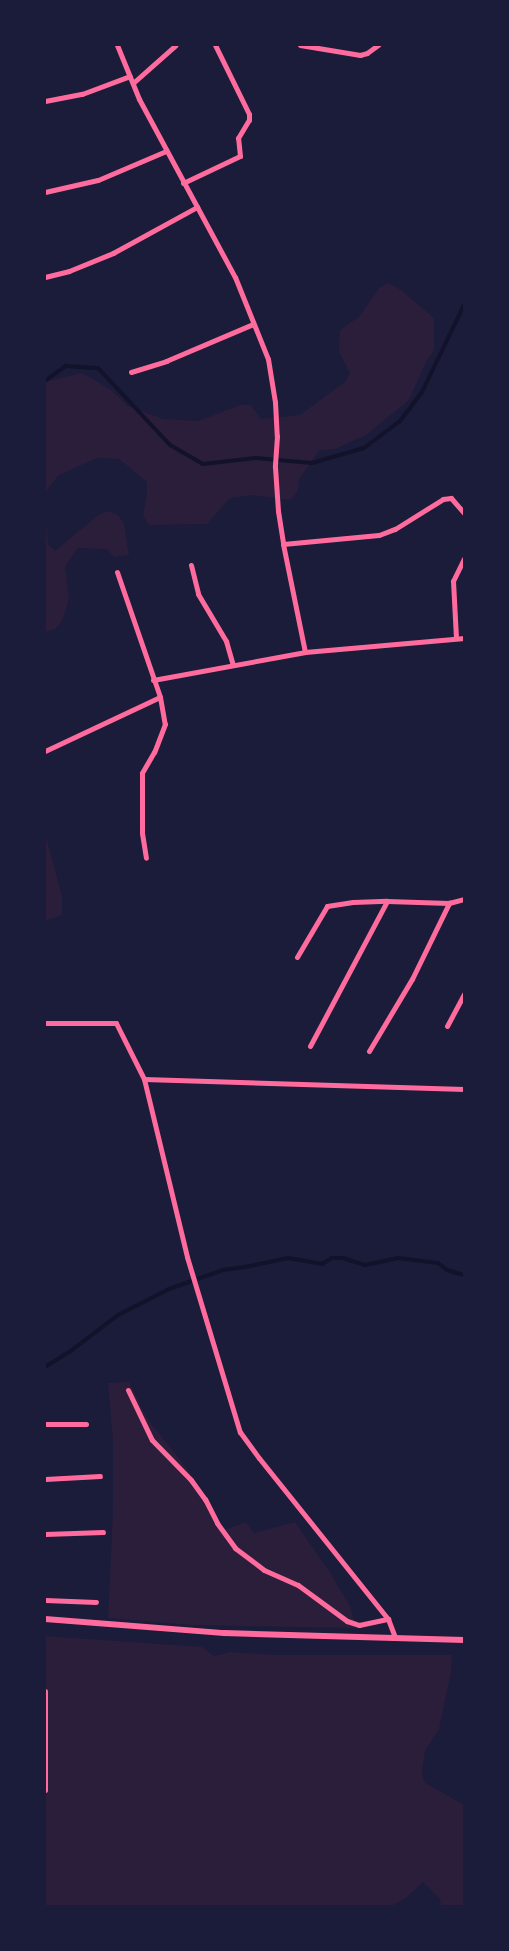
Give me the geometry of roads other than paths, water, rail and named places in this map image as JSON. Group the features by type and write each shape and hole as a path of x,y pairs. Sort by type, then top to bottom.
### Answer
{"street":[{"path":"117,45 166,151 235,277 268,360 275,402 277,450 275,467 283,544 305,652"},
{"path":"134,83 176,45"},
{"path":"183,183 240,156 238,138 248,120 249,114 215,45"},
{"path":"300,45 360,55 367,53 378,45"},
{"path":"45,101 82,94 130,76"},
{"path":"45,192 98,180 166,151"},
{"path":"45,277 69,271 113,253 196,207"},
{"path":"131,372 166,361 253,324"},
{"path":"283,544 378,535 395,529 443,499 450,498 464,513"},
{"path":"456,638 453,581 464,558"},
{"path":"191,565 198,594 226,641 233,665"},
{"path":"117,572 160,697 165,724 154,752 142,773 140,786 142,833 146,858"},
{"path":"154,680 305,652 464,638"},
{"path":"45,751 160,697"},
{"path":"297,958 326,906 352,902 387,901 449,903 464,899"},
{"path":"310,1046 387,901"},
{"path":"369,1051 412,978 449,903"},
{"path":"447,1026 464,994"},
{"path":"45,1023 116,1023 144,1079 187,1257 240,1432 258,1458 388,1619 395,1637"},
{"path":"144,1079 464,1089"},
{"path":"128,1390 152,1440 192,1480 216,1523 235,1548 264,1570 298,1585 347,1621 359,1625 388,1619"},
{"path":"45,1424 86,1424"},
{"path":"45,1479 100,1476"},
{"path":"45,1534 104,1532"},
{"path":"45,1600 96,1602"},
{"path":"45,1620 224,1633 464,1640"},
{"path":"45,1691 45,1790"}],"waterway":[{"path":"45,381 66,366 98,368 170,445 203,464 256,458 312,463 364,448 400,421 422,392 464,305"},
{"path":"45,1367 72,1350 118,1315 169,1289 223,1270 288,1258 322,1264 332,1258 343,1258 365,1265 398,1258 438,1263 447,1270 464,1275"}]}
